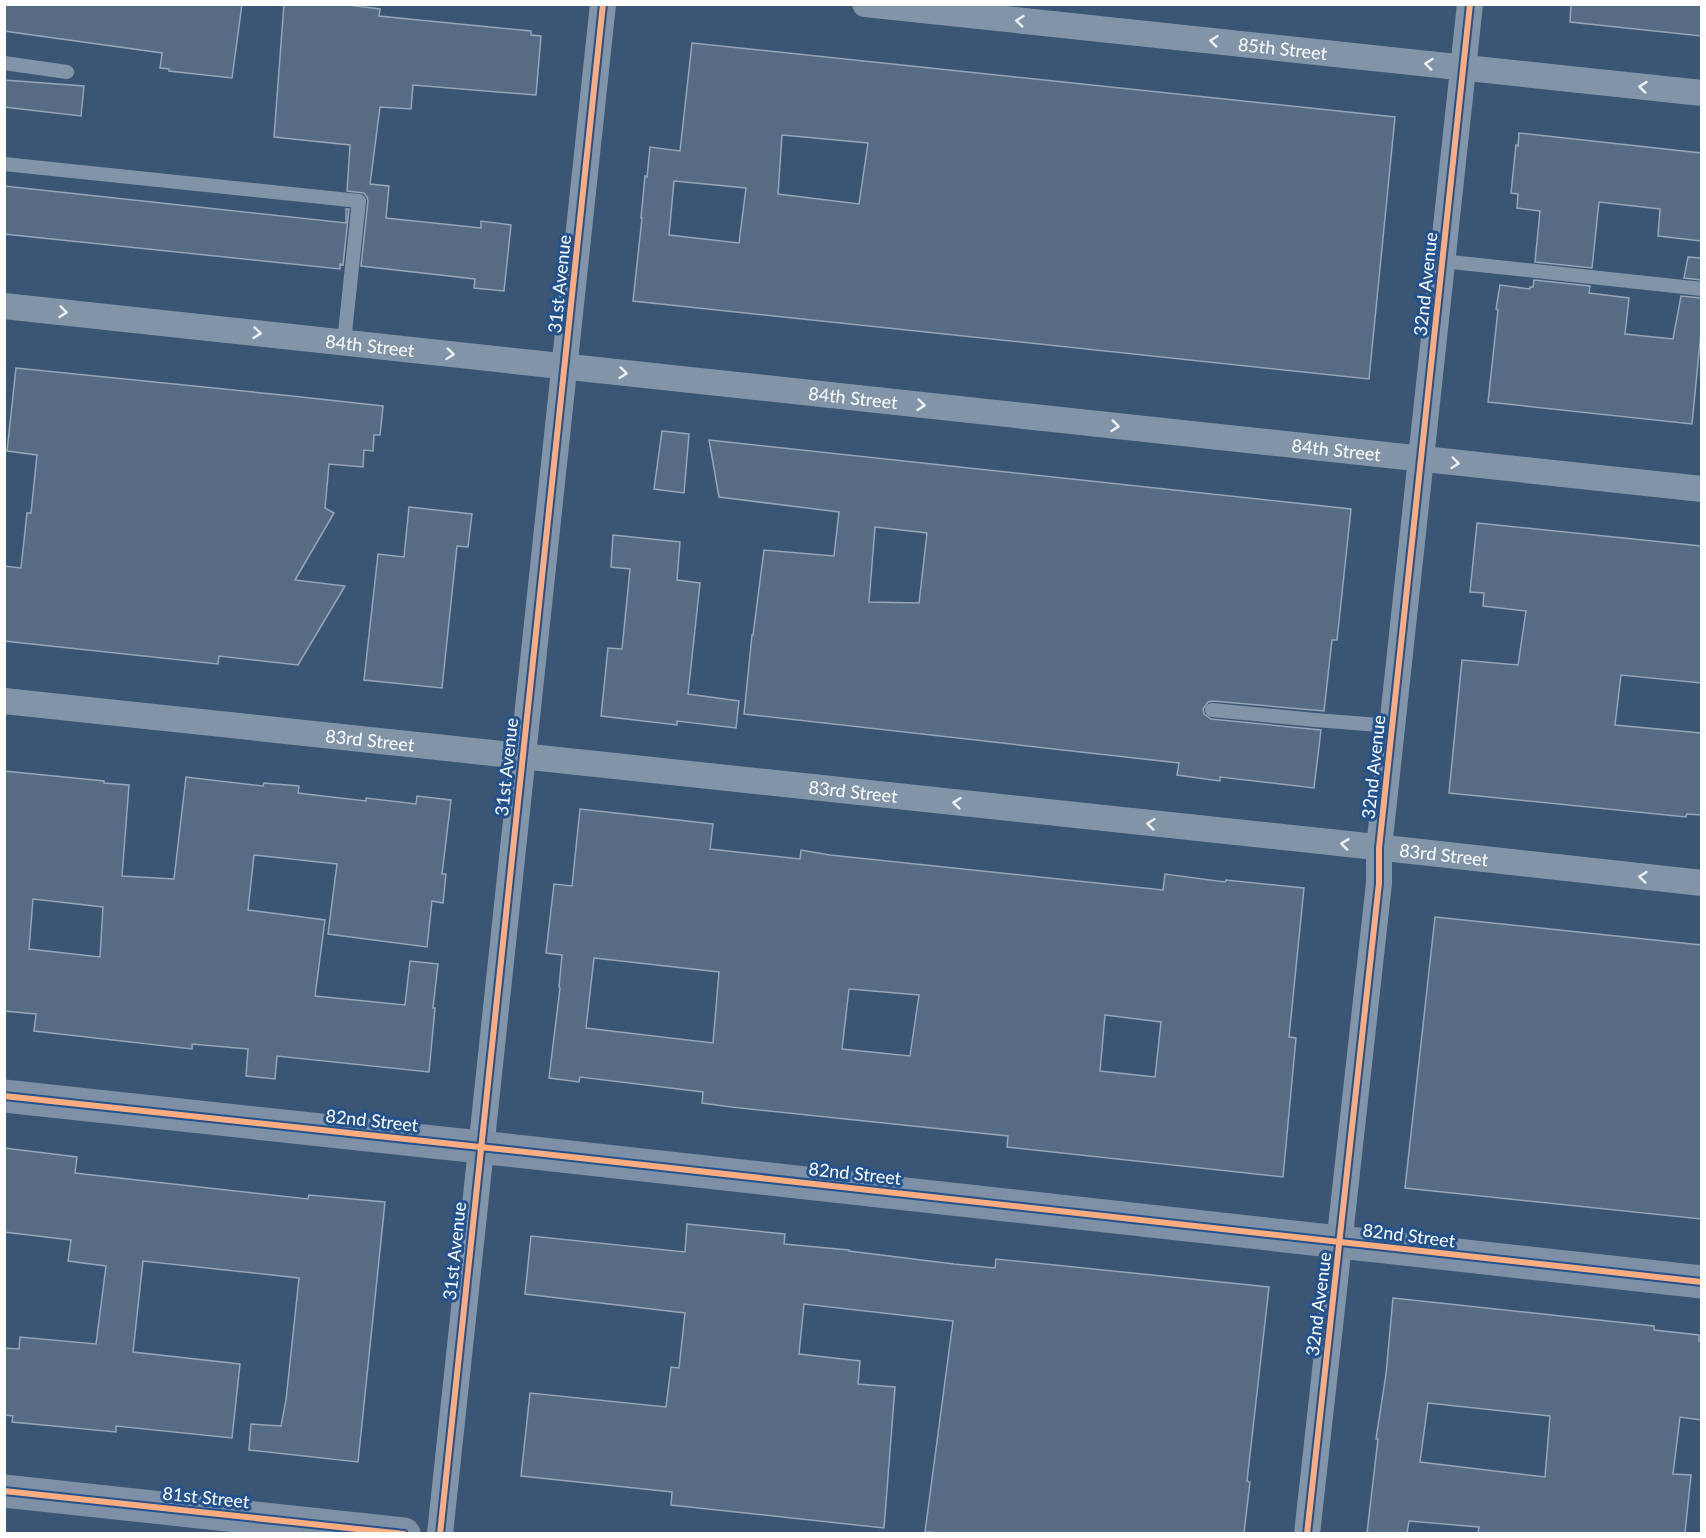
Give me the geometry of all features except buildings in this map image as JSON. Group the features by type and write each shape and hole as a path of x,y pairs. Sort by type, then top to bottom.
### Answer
{"street":[{"name":"31st Avenue","path":"440,1533 603,4"},
{"name":"85th Street","path":"865,4 1701,93"},
{"name":"32nd Avenue","path":"1307,1533 1334,1285 1341,1242 1342,1205 1379,883 1379,848 1470,4"},
{"name":"84th Street","path":"4,306 1701,489"},
{"name":"83rd Street","path":"4,701 1701,883"},
{"name":"82nd Street","path":"4,1096 1701,1282"},
{"name":"81st Street","path":"4,1491 404,1533"}],"lane":[{"path":"4,63 67,72"},
{"path":"4,164 359,201 344,342"},
{"path":"1442,261 1701,289"},
{"path":"1212,710 1392,726"}],"cycle path":[{"path":"440,1534 603,4"},
{"path":"1307,1534 1379,883 1379,848 1470,4"},
{"path":"4,1096 1702,1282"},
{"path":"4,1491 404,1534"}]}
